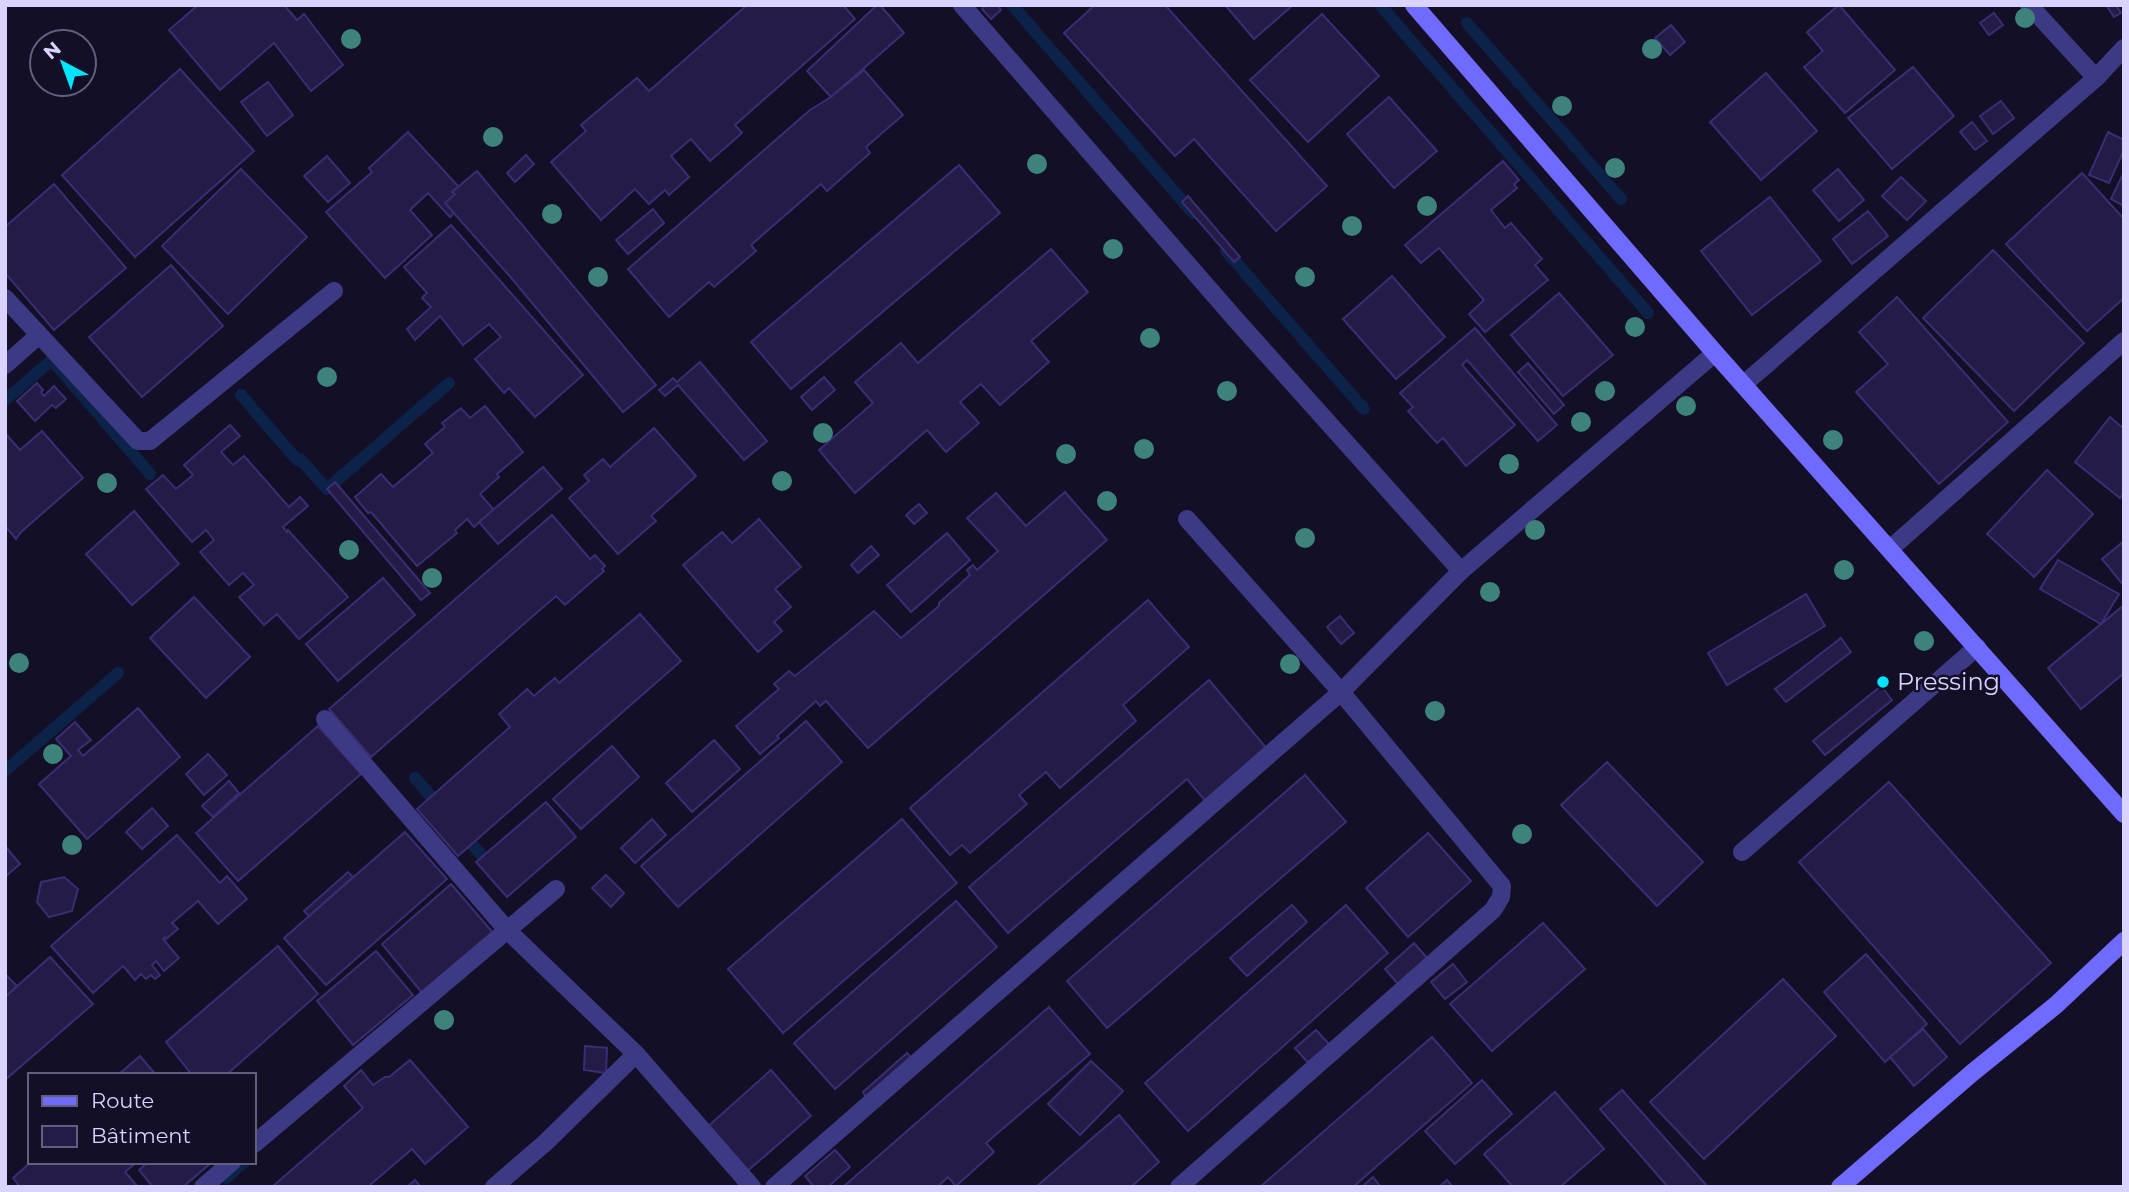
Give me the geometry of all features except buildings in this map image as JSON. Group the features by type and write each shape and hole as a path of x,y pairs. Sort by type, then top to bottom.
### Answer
{"main road":[{"path":"1414,5 2124,814"},
{"path":"1840,1187 1972,1073 2056,1005 2124,941"}],"street":[{"path":"962,5 1237,321 1461,571"},
{"path":"2029,5 2096,78"},
{"path":"1744,384 2096,78 2124,48"},
{"path":"5,299 138,441 150,441 334,291"},
{"path":"5,365 39,335"},
{"path":"1890,549 2124,341"},
{"path":"774,1187 1341,692 1461,571 1716,352"},
{"path":"1179,1187 1493,910 1501,897 1502,886 1341,692 1187,519"},
{"path":"1742,852 1977,647"},
{"path":"325,719 508,931 636,1054 752,1187"},
{"path":"256,1142 556,889"},
{"path":"494,1187 545,1143 636,1054"},
{"path":"203,1187 230,1164"}],"waterway":[{"path":"1012,5 1193,213"},
{"path":"1380,5 1648,313"},
{"path":"1467,23 1621,199"},
{"path":"1226,251 1364,409"},
{"path":"5,400 52,360 150,474"},
{"path":"241,395 297,460 300,459 327,489 449,383"},
{"path":"5,771 118,673"},
{"path":"415,778 441,808"},
{"path":"462,833 494,869"},
{"path":"226,1178 242,1164"}],"place":[{"name":"Pressing","path":"1883,682"}]}
